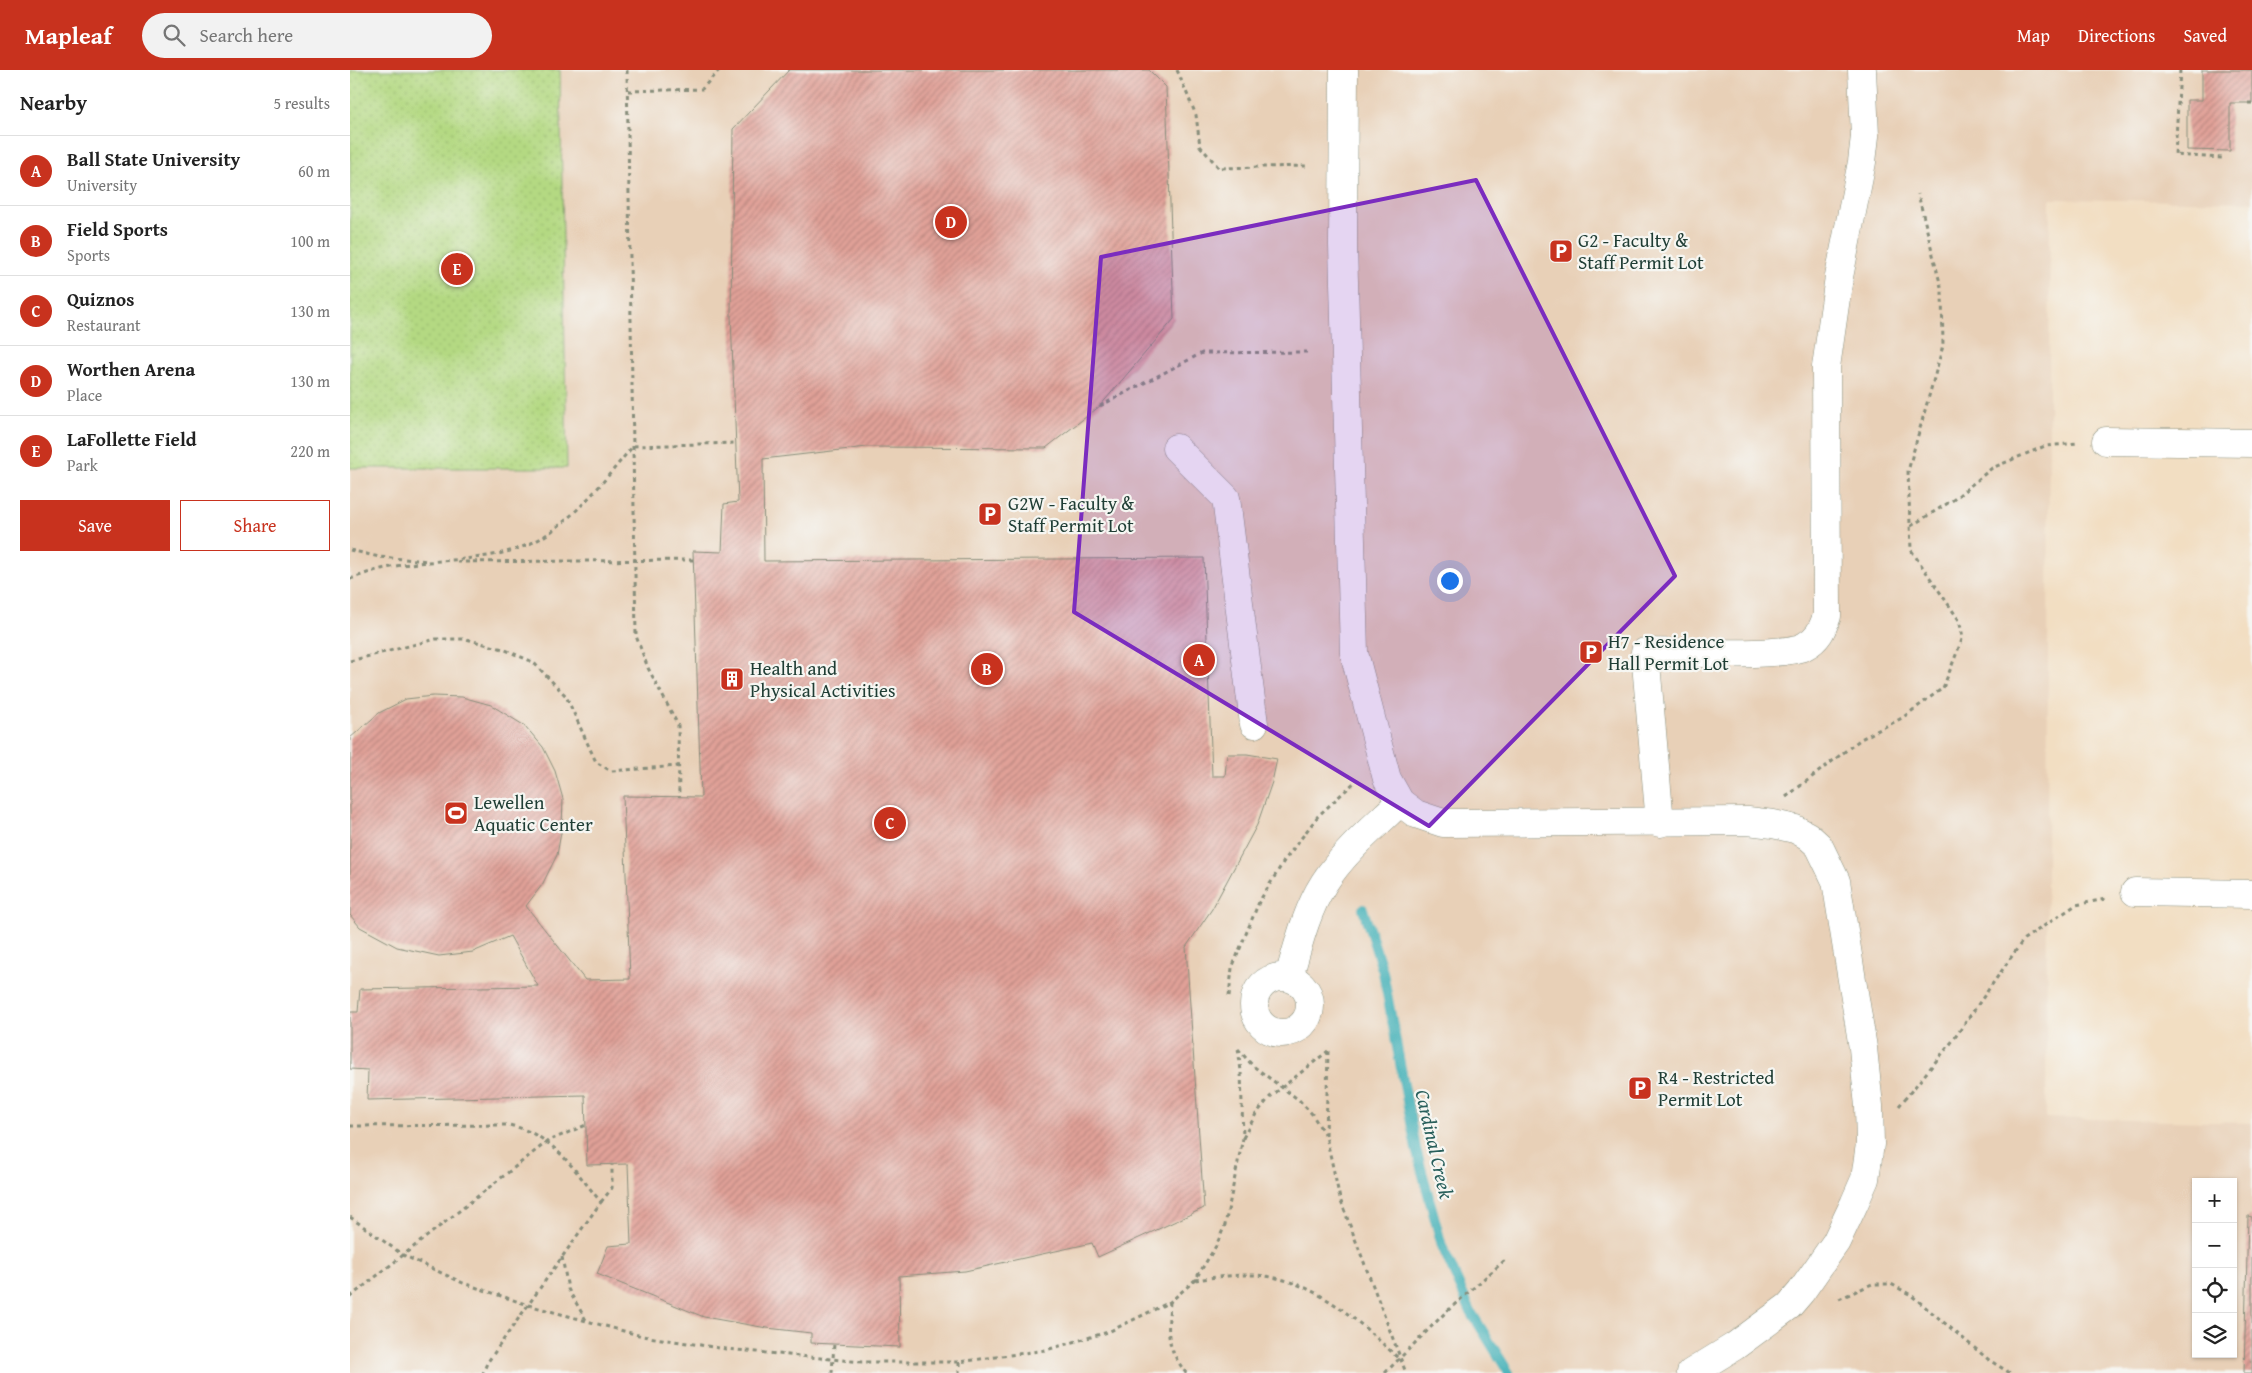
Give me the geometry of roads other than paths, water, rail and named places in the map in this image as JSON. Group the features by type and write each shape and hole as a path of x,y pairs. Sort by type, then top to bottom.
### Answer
{"street":[{"path":"1344,70 1343,245 1354,653 1387,779 1400,802 1416,814 1443,822 1748,821 1773,824 1795,829 1808,836 1819,846 1836,881 1863,1048 1869,1106 1870,1144 1865,1179 1836,1242 1789,1306 1735,1346 1691,1373"},
{"path":"1660,822 1645,652 1760,652 1803,647 1814,640 1822,630 1827,616 1826,367 1839,277 1862,162 1865,136 1862,70"},
{"path":"2106,441 2252,443"},
{"path":"1176,448 1226,498 1254,724"},
{"path":"1289,977 1303,929 1324,884 1353,848 1400,802"},
{"path":"2135,892 2252,894"}],"waterway":[{"name":"Cardinal Creek","path":"1363,909 1383,972 1416,1149 1442,1246 1471,1312 1509,1373"}],"place":[{"name":"Worthen Arena","path":"951,222"},
{"name":"G2 - Faculty & Staff Permit Lot","path":"1561,251"},
{"name":"LaFollette Field","path":"457,269"},
{"name":"G2W - Faculty & Staff Permit Lot","path":"990,514"},
{"name":"H7 - Residence Hall Permit Lot","path":"1591,652"},
{"name":"Ball State University","path":"1199,660"},
{"name":"Field Sports","path":"987,669"},
{"name":"Health and Physical Activities","path":"732,679"},
{"name":"Lewellen Aquatic Center","path":"456,813"},
{"name":"Quiznos","path":"890,823"},
{"name":"R4 - Restricted Permit Lot","path":"1640,1088"}]}
